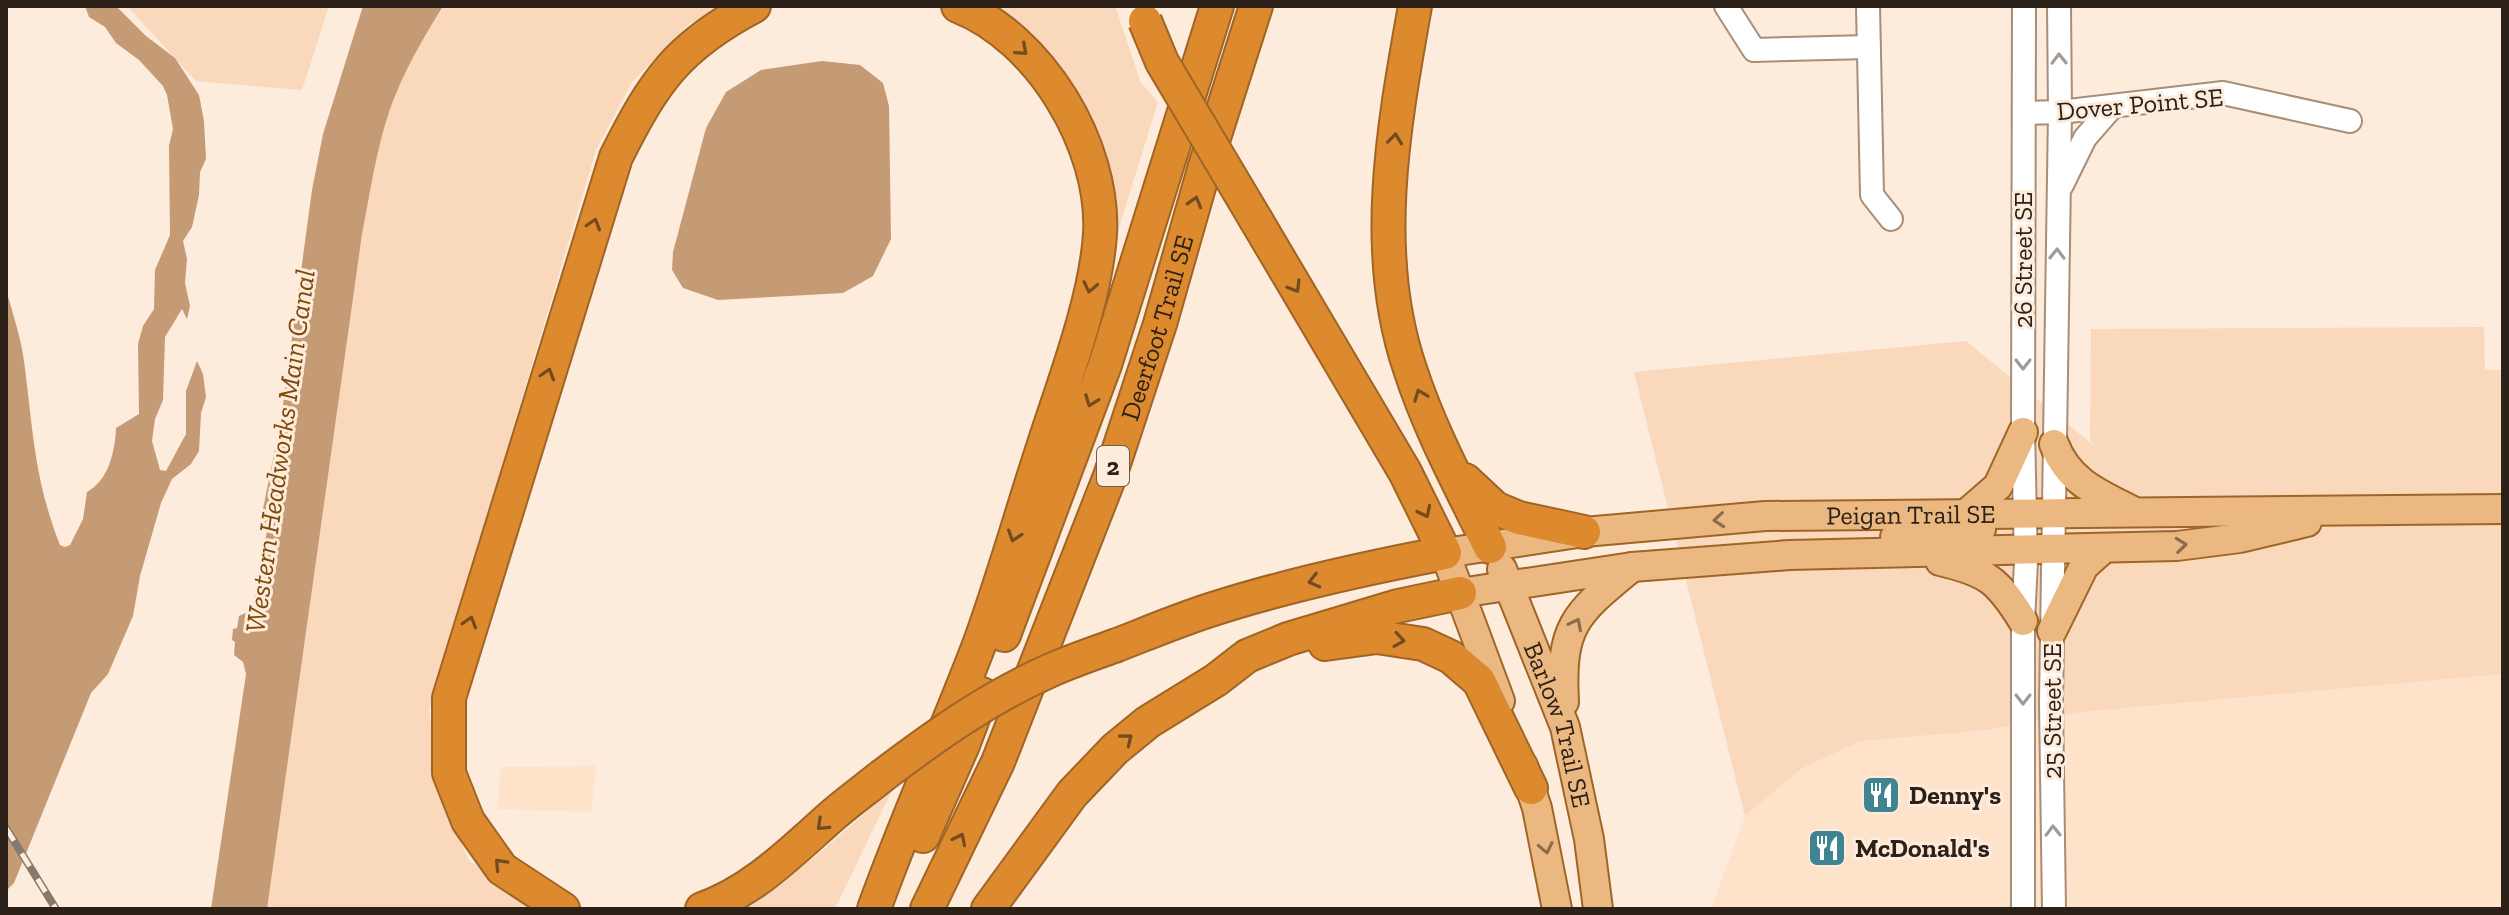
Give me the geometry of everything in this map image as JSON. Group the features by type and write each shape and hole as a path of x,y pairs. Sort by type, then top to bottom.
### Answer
{"highway":[{"path":"563,909 502,869 468,821 449,773 449,698 616,157 649,95 667,70 711,31 754,6"},
{"path":"874,909 905,824 979,644 1071,361 1091,287 1100,234 1098,205 1087,153 1080,131 1064,102 1043,70 1019,47 989,23 958,6"},
{"name":"Deerfoot Trail SE","path":"886,909 963,745 1099,380 1217,6"},
{"name":"Deerfoot Trail SE","path":"927,909 998,762 1110,476 1160,324 1205,166 1256,6"},
{"path":"1415,6 1392,160 1388,212 1398,324 1409,367 1451,467 1490,547"},
{"path":"702,909 749,886 882,776 966,716 1048,671 1210,610 1366,568 1445,553 1405,472 1162,62 1142,14"},
{"path":"1451,467 1495,508 1519,518 1584,532"},
{"path":"988,909 1072,794 1115,749 1146,723 1216,680 1247,656 1288,639 1384,610 1460,593"},
{"path":"1216,680 1307,648 1351,639 1377,637 1423,644 1451,657 1479,681 1531,788"}],"main road":[{"path":"1967,513 1998,486 2023,432"},
{"path":"2054,444 2059,457 2076,479 2087,488 2135,512"},
{"name":"Peigan Trail SE","path":"1445,553 1584,532 1765,516 1967,513 2103,549 2177,546 2240,538 2379,509"},
{"name":"Peigan Trail SE","path":"1460,593 1632,567 1789,555 1908,554 2135,512 2503,509"},
{"path":"1789,555 1817,543 2036,530"},
{"name":"Barlow Trail SE","path":"1490,547 1509,584 1565,727 1589,839 1598,909"},
{"path":"2052,631 2084,566 2103,549"},
{"name":"Barlow Trail SE","path":"1445,553 1531,788 1557,909"},
{"path":"1908,554 1980,573 1996,583 2023,621"},
{"path":"1565,727 1562,665 1574,623 1587,604 1632,567"}],"street":[{"path":"1726,6 1754,50 1868,47"},
{"path":"1868,6 1872,195 1891,219"},
{"name":"26 Street SE","path":"2024,6 2023,432 2036,530"},
{"name":"26 Street SE","path":"2036,530 2054,444 2059,6"},
{"name":"Dover Point SE","path":"2024,113 2060,112 2223,93 2350,121"},
{"path":"2058,193 2085,138 2113,106"},
{"name":"25 Street SE","path":"2023,909 2023,621 2036,530"},
{"name":"25 Street SE","path":"2036,530 2052,631 2054,909"}],"shaded area":[{"path":"127,6 329,6 302,90 196,81"},
{"path":"418,6 727,6 689,24 632,82 596,150 429,710 439,788 468,859 533,909 251,909 351,233"},
{"path":"985,6 1115,6 1141,83 1158,102 1116,237 1111,188 1066,78 1027,29"},
{"path":"2484,327 2485,370 2503,370 2503,674 2080,712 1988,730 1860,741 1801,769 1745,816 1634,372 1966,341 2093,445 2090,438 2091,329"},
{"path":"2503,674 2503,909 1711,909 1745,816 1801,769 1860,741 1988,730 2080,712"},
{"path":"596,766 591,812 497,809 501,767"},
{"path":"892,790 835,909 747,909 816,856"}],"water":[{"path":"85,6 116,6 146,36 175,58 199,95 204,121 206,159 200,172 192,227 183,241 187,259 185,283 190,306 187,319 182,309 165,337 163,400 155,419 152,441 160,470 166,471 186,434 186,391 197,361 203,374 206,397 201,413 199,451 191,464 172,479 161,503 140,576 133,616 108,674 91,693 14,883 6,891 6,289 23,352 32,432 45,498 60,545 65,547 70,545 83,519 87,492 106,473 116,428 139,414 138,344 143,326 154,309 155,270 170,235 169,146 173,129 167,95 163,86 139,60 116,43 105,27 89,17"},
{"name":"Western Headworks Main Canal","path":"363,6 443,6 394,98 374,172 362,234 267,909 211,909 246,674 243,662 234,655 233,629 237,628 239,616 250,611 257,589 267,531 261,529 260,524 281,419 312,190 323,134"},
{"path":"822,61 860,65 883,83 889,106 891,239 873,276 843,293 718,300 683,288 672,270 673,252 706,128 726,92 761,70"}],"railway":[{"path":"6,828 56,909"}],"place":[{"name":"Denny's","path":"1881,795"},
{"name":"McDonald's","path":"1827,848"}]}
